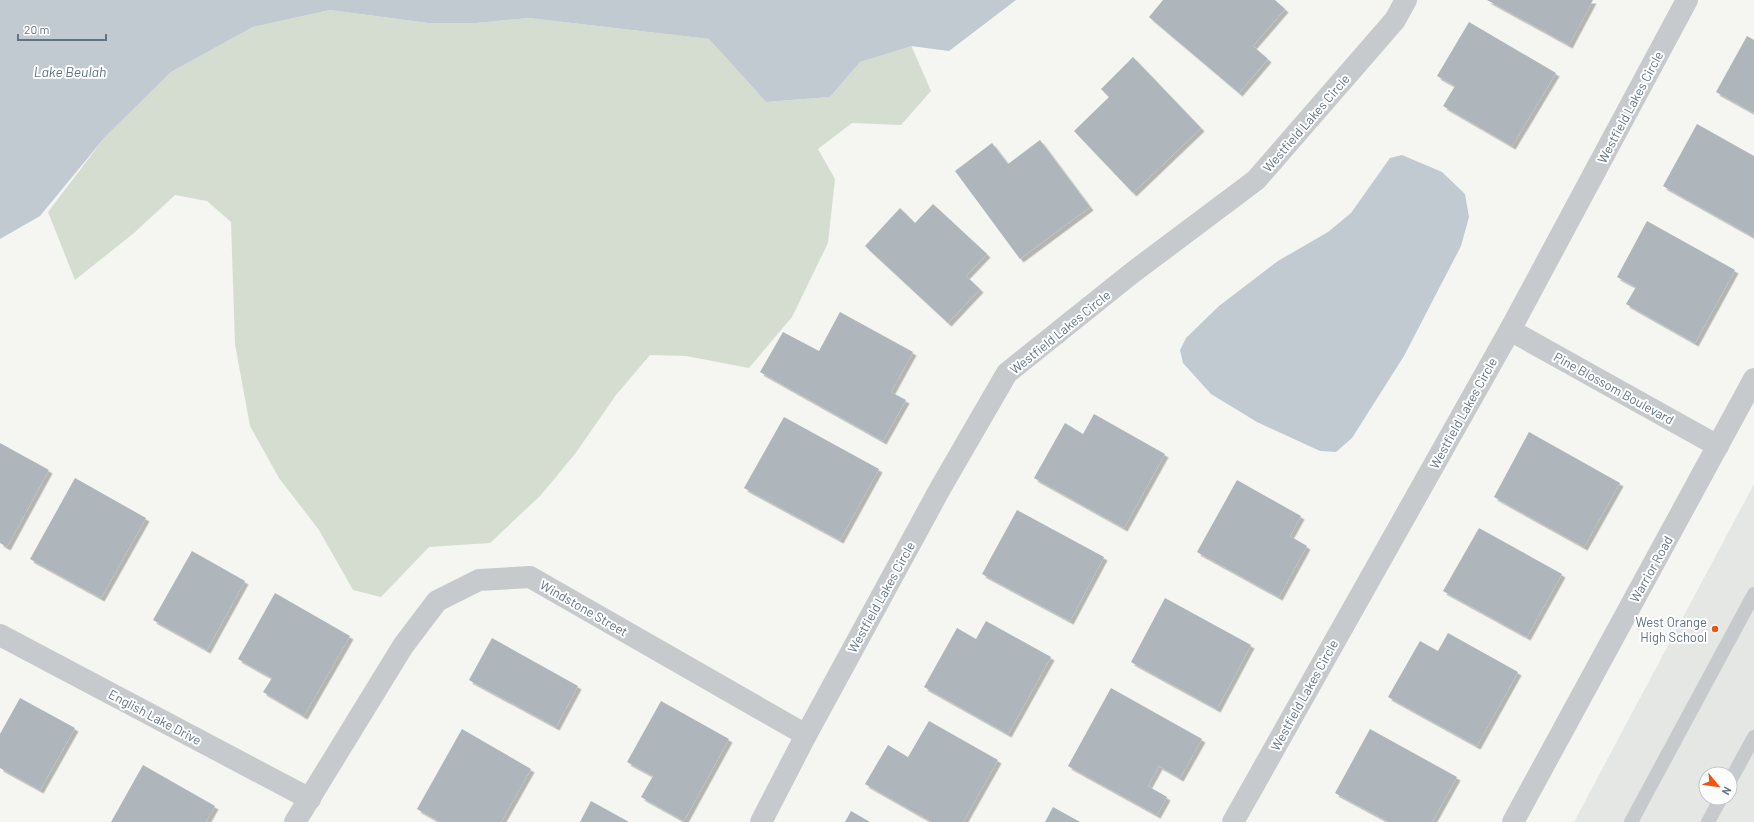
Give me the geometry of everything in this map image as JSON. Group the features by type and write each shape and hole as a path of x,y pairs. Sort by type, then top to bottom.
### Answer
{"street":[{"name":"Westfield Lakes Circle","path":"761,822 806,735 941,487 1007,373 1132,273 1256,180 1395,20 1406,0"},
{"name":"Westfield Lakes Circle","path":"1233,822 1510,330 1688,0"},
{"name":"Pine Blossom Boulevard","path":"1510,330 1718,446"},
{"name":"Warrior Road","path":"1513,822 1754,379"},
{"name":"Windstone Street","path":"295,822 403,646 437,601 479,580 530,577 806,735"},
{"name":"English Lake Drive","path":"0,635 310,798"}],"lane":[{"path":"1631,822 1754,594"},
{"path":"1738,766 1754,737"},
{"path":"1708,822 1717,806"}],"shaded area":[{"path":"330,10 428,23 476,23 529,18 709,39 766,102 830,97 860,62 911,45 931,91 901,125 852,123 818,149 835,179 828,243 792,317 749,368 686,356 650,355 616,395 575,454 540,496 490,543 429,547 381,597 353,590 319,530 279,478 250,426 235,344 231,222 207,201 175,195 134,233 75,280 48,212 105,137 171,72 253,27"},
{"name":"West Orange High School","path":"1754,484 1754,822 1574,822"}],"water":[{"name":"Lake Beulah","path":"0,0 1016,0 949,51 911,46 860,62 830,97 766,102 709,39 529,18 476,23 428,23 330,10 253,27 171,72 105,137 40,216 0,239"},
{"path":"1402,155 1442,172 1465,194 1469,217 1461,246 1404,356 1352,438 1336,452 1320,451 1257,422 1211,394 1183,363 1180,350 1186,338 1219,306 1278,261 1328,232 1351,213 1390,158"}],"building":[{"path":"1163,0 1275,0 1285,9 1253,46 1268,59 1239,93 1149,17"},
{"path":"1487,0 1593,0 1569,45"},
{"path":"1469,22 1556,73 1512,146 1443,106 1455,86 1437,76"},
{"path":"1747,36 1754,40 1754,113 1716,92"},
{"path":"1133,57 1201,128 1133,193 1074,131 1109,97 1101,89"},
{"path":"1697,124 1754,156 1754,232 1752,236 1663,186"},
{"path":"1040,140 1090,207 1020,259 955,171 992,143 1008,164"},
{"path":"933,204 987,254 966,276 980,289 948,323 865,246 900,208 915,223"},
{"path":"1647,221 1735,270 1695,343 1626,304 1636,287 1617,277"},
{"path":"840,312 913,352 891,392 906,400 883,441 760,372 783,332 819,351"},
{"path":"1094,414 1165,454 1124,528 1034,478 1065,423 1083,434"},
{"path":"784,417 879,469 840,540 744,488"},
{"path":"1529,432 1620,483 1584,547 1494,497"},
{"path":"0,443 49,470 7,547 0,543"},
{"path":"75,478 146,518 101,598 30,559"},
{"path":"1237,480 1301,516 1290,536 1307,546 1279,597 1197,552"},
{"path":"1017,510 1104,557 1070,621 982,574"},
{"path":"1479,528 1562,574 1527,637 1443,591"},
{"path":"192,551 245,581 207,650 153,620"},
{"path":"275,593 350,636 304,716 263,692 272,678 238,659"},
{"path":"1165,598 1251,645 1217,709 1131,662"},
{"path":"986,621 1051,657 1008,734 924,687 957,628 976,639"},
{"path":"1448,633 1518,672 1477,746 1388,697 1420,641 1438,651"},
{"path":"492,638 578,686 556,727 469,680"},
{"path":"1111,688 1202,739 1180,778 1159,766 1148,786 1167,797 1157,815 1068,766"},
{"path":"20,698 75,728 40,790 0,768 0,734"},
{"path":"661,701 729,739 684,821 641,797 653,776 627,762"},
{"path":"929,721 998,760 963,822 932,822 865,784 888,745 908,757"},
{"path":"462,729 531,769 501,822 440,822 417,809"},
{"path":"1370,729 1457,777 1432,822 1389,822 1335,793"},
{"path":"143,765 215,806 206,822 111,822"},
{"path":"591,801 629,822 580,822"},
{"path":"1053,807 1080,822 1045,822"},
{"path":"851,811 870,822 845,822"}],"place":[{"name":"West Orange High School","path":"1715,629"}]}
